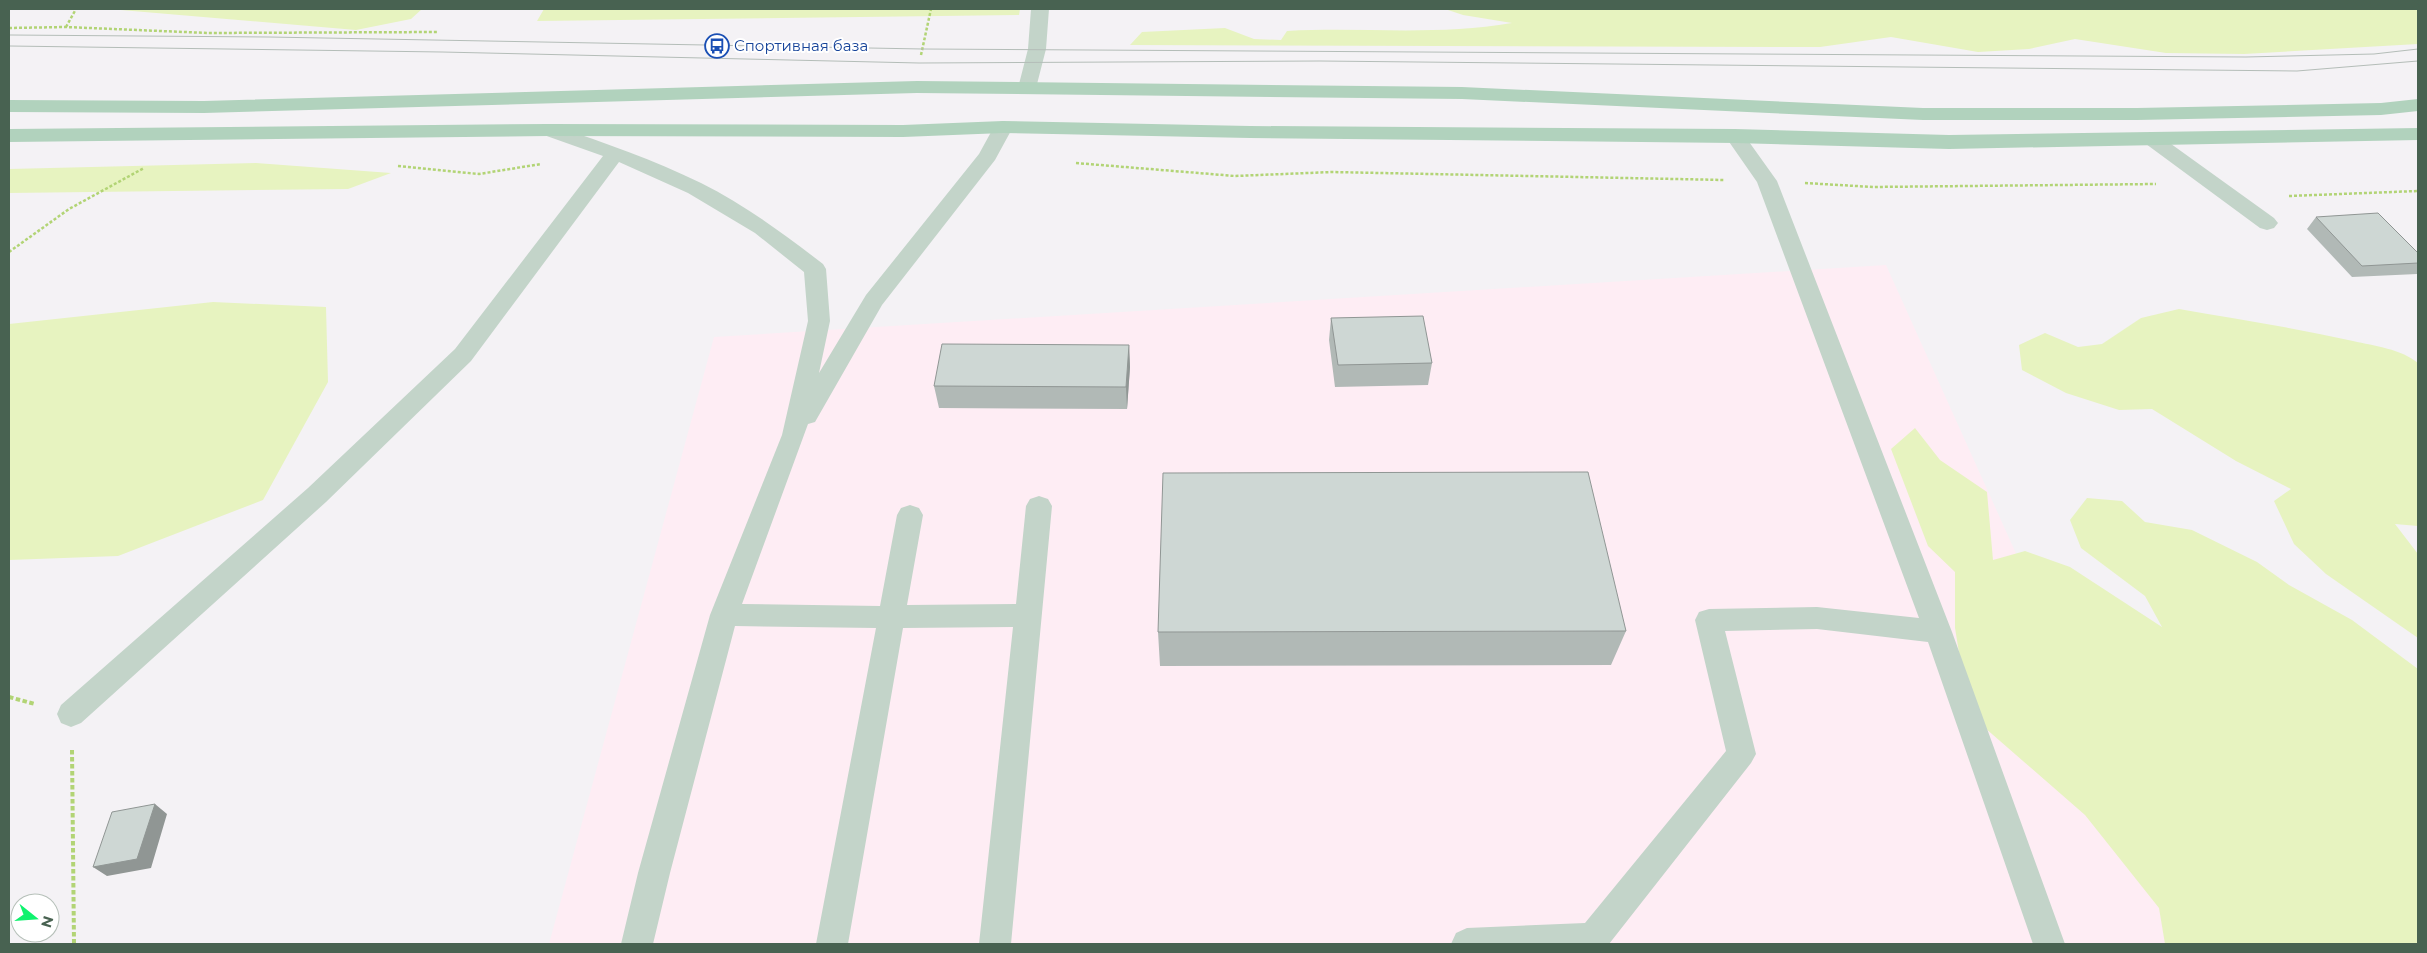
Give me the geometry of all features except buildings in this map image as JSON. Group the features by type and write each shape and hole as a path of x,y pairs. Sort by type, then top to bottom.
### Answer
{"main road":[{"path":"9,106 204,106 917,87 1462,92 1923,114 2137,114 2381,109 2418,105"},
{"path":"1003,127 1027,88"},
{"path":"9,136 548,130 903,131 1003,127 1260,132 1735,136 1949,142 2418,134"}],"lane":[{"path":"1027,88 1037,49 1040,9"},
{"path":"794,435 874,300 988,156 1003,127"},
{"path":"548,130 615,153 695,188 762,228 815,269 819,321 794,435 724,615 654,873 637,944"},
{"path":"1735,136 1767,181 1938,632 2049,944"},
{"path":"2153,140 2267,223"},
{"path":"71,714 317,495 463,355 615,153"},
{"path":"995,944 1039,506"},
{"path":"832,944 910,515"},
{"path":"724,615 891,617 1028,615"},
{"path":"1467,944 1593,939 1741,754 1708,620 1816,618 1938,632"}],"path":[{"path":"66,27 76,9"},
{"path":"9,28 39,29 66,27 208,33 438,32"},
{"path":"1067,162 1235,176 1332,172 1767,181 1873,187 2214,184"},
{"path":"9,252 69,209 150,164"},
{"path":"479,174 547,164"},
{"path":"2285,195 2418,191"},
{"path":"71,714 74,944"}],"shaded area":[{"path":"1886,265 2192,944 549,944 714,337"}],"green space":[{"path":"109,9 422,9 411,19 356,30"},
{"path":"544,9 1020,9 1019,15 537,21"},
{"path":"1445,9 2418,9 2418,44 2244,54 2166,53 2075,39 2029,49 1978,52 1891,37 1820,47 1130,45 1142,32 1225,28 1254,39 1281,40 1287,31 1428,30 1484,27 1512,23 1463,15"},
{"path":"256,163 391,173 348,189 9,193 9,169"},
{"path":"213,302 326,307 328,382 263,500 118,556 9,560 9,324"},
{"path":"2179,309 2379,346 2404,354 2418,363 2418,526 2395,524 2418,554 2418,638 2326,574 2294,544 2274,501 2291,489 2236,461 2152,409 2119,410 2066,393 2022,370 2019,345 2045,333 2078,347 2102,344 2141,318"},
{"path":"1915,428 1940,460 1987,492 1993,560 2025,551 2070,567 2162,627 2145,596 2081,548 2070,520 2087,498 2122,501 2145,522 2192,530 2257,562 2289,585 2352,620 2418,669 2418,944 2165,944 2159,908 2085,815 1969,714 1955,628 1955,572 1928,546 1891,449"}],"tram line":[{"path":"9,35 269,37 923,49 2246,57 2374,54 2418,49"},
{"path":"9,46 442,52 919,63 1320,61 2297,71 2418,61"}],"place":[{"name":"Спортивная база","path":"717,46"}]}
